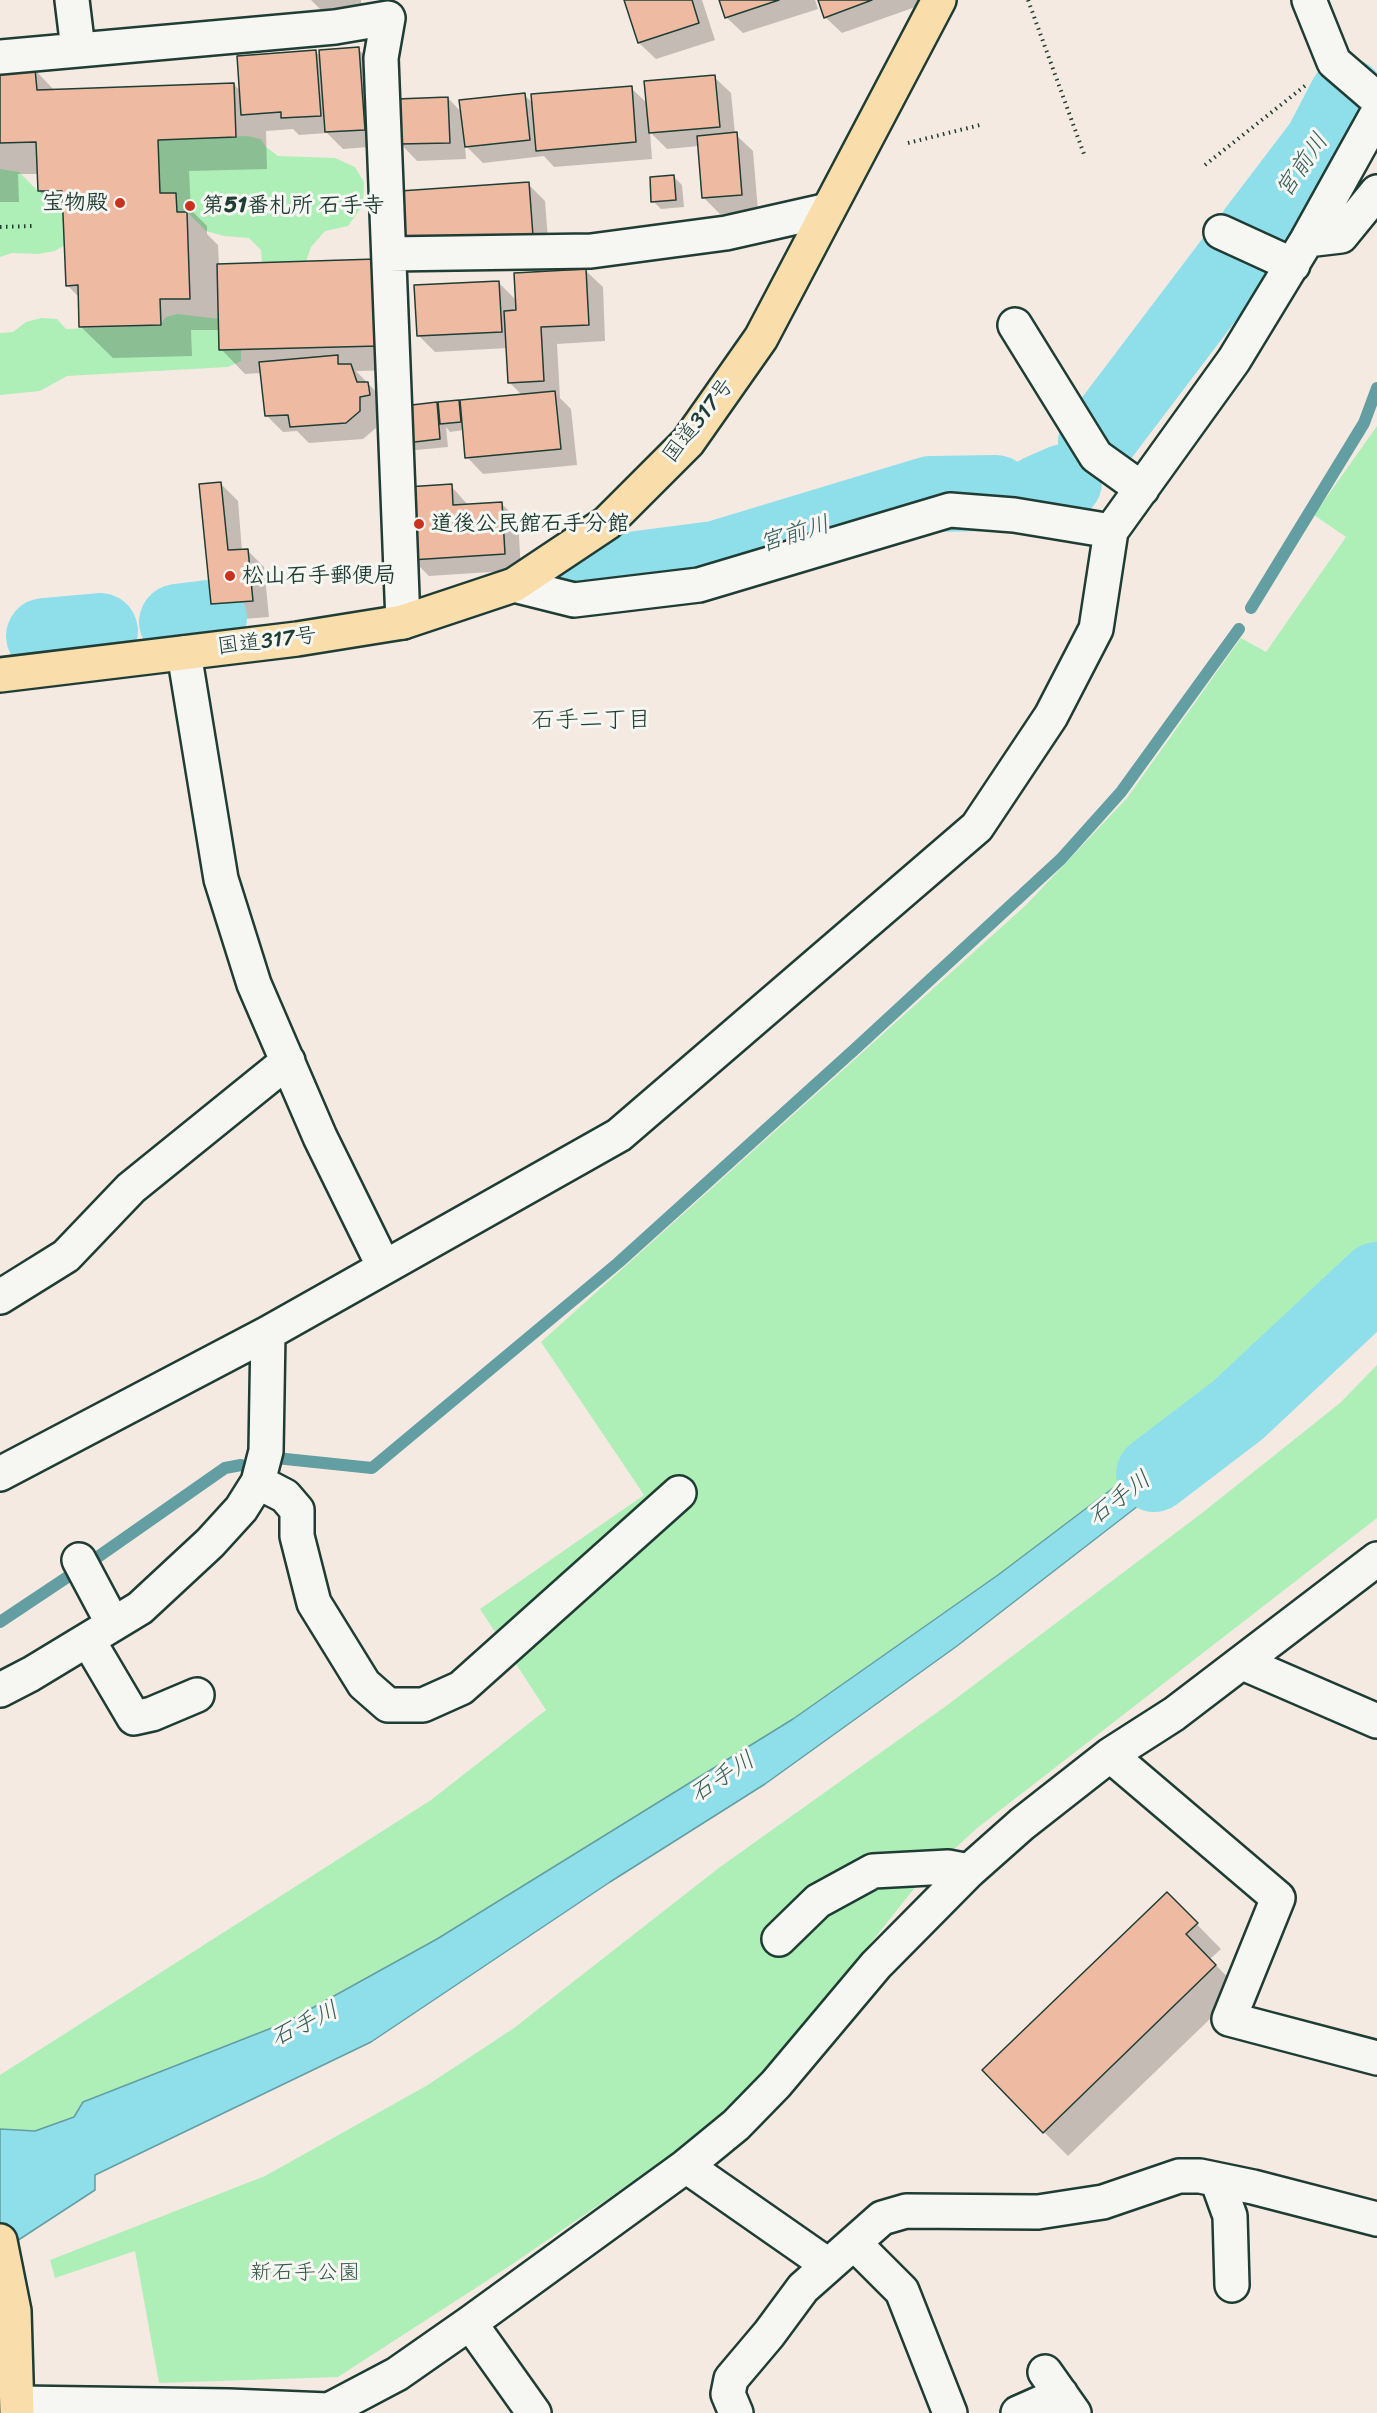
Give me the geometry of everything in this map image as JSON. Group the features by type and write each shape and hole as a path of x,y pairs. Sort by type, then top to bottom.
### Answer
{"main road":[{"name":"国道317号","path":"0,675 297,639 403,622 514,585 608,523 688,442 761,338 939,0"},
{"path":"0,2241 14,2311 18,2408"}],"street":[{"path":"72,0 78,49"},
{"path":"1309,0 1334,62 1377,99"},
{"path":"0,57 335,27 396,9"},
{"path":"396,9 381,58 403,622"},
{"path":"0,1474 268,1333 619,1136 977,827 1051,716 1096,629 1111,531 1234,360 1300,253 1377,114"},
{"path":"1221,232 1300,253 1341,236 1377,192"},
{"path":"389,254 591,251 726,233 828,210"},
{"path":"1015,325 1096,456 1142,489"},
{"path":"514,585 573,600 699,585 950,510 1014,515 1111,531"},
{"path":"184,652 221,879 254,984 320,1137 384,1267"},
{"path":"0,1298 66,1256 131,1188 288,1061"},
{"path":"0,1690 31,1674 140,1608 210,1543 241,1509 258,1482 266,1451 268,1333"},
{"path":"258,1482 285,1496 297,1510 297,1536 314,1603 364,1684 388,1705 423,1705 461,1689 679,1493"},
{"path":"18,2408 229,2406 326,2412 397,2374 470,2324 686,2166 736,2125 776,2085 876,1965 969,1871 1022,1824 1110,1755 1174,1714 1243,1663 1377,1559"},
{"path":"79,1560 100,1632 134,1718 152,1714 197,1695"},
{"path":"1243,1663 1377,1721"},
{"path":"1110,1755 1278,1898 1228,2019 1377,2058"},
{"path":"779,1939 818,1901 873,1871 948,1866 969,1871"},
{"path":"686,2166 828,2265"},
{"path":"736,2413 728,2394 731,2379 769,2334 803,2288 882,2218 906,2211 1038,2212 1103,2202 1179,2176 1200,2176 1253,2187 1377,2219"},
{"path":"1217,2180 1230,2216 1232,2285"},
{"path":"854,2243 902,2291 950,2413"},
{"path":"470,2324 534,2413"},
{"path":"1018,2413 1060,2393"}],"path":[{"path":"1028,0 1085,157"},
{"path":"1204,165 1334,62"},
{"path":"856,156 980,126"},
{"path":"0,227 32,226"}],"green space":[{"path":"247,136 261,139 266,147 278,156 335,158 355,167 364,182 363,205 348,226 325,231 311,247 306,261 262,263 261,250 249,238 224,236 206,231 187,212 177,212 176,193 160,193 158,140"},
{"path":"0,169 19,172 38,191 62,191 65,245 55,251 38,254 12,253 0,257"},
{"path":"178,314 219,319 241,349 241,361 228,367 67,376 40,391 0,395 0,333 13,332 26,322 41,318 57,319 66,329 160,325 166,317"},
{"path":"1377,426 1377,1300 1200,1458 1237,1411 1178,1439 998,1575 793,1719 437,1939 287,2022 74,2117 35,2131 0,2129 0,2075 431,1800 546,1710 480,1609 644,1495 541,1342 1026,905 1127,798 1241,638 1266,652 1346,537 1314,515"},
{"name":"新石手公園","path":"1377,1365 1377,1518 976,1829 921,1880 771,2068 684,2147 505,2269 338,2377 159,2383 135,2251 55,2278 50,2260 265,2176 426,2086 514,2028 720,1867 946,1706 1202,1513 1340,1403"}],"water":[{"path":"1238,1410 1200,1458 957,1646 765,1784 610,1882 371,2042 95,2175 95,2190 0,2252 0,2129 35,2131 74,2117 83,2102 287,2022 437,1939 793,1719 998,1575 1178,1439"}],"building":[{"path":"624,0 692,0 699,23 638,43"},
{"path":"719,0 779,0 725,18"},
{"path":"818,0 872,0 824,18"},
{"path":"359,47 365,130 325,132 319,50"},
{"path":"316,50 321,116 281,118 281,112 241,115 237,56"},
{"name":"宝物殿","path":"35,69 37,90 234,83 236,137 158,140 160,193 176,193 177,212 187,212 190,299 160,299 161,325 79,327 78,285 66,286 62,191 38,191 36,142 0,143 0,70"},
{"path":"715,75 720,127 649,133 644,81"},
{"path":"632,86 636,142 536,151 531,94"},
{"path":"525,93 530,140 465,147 459,100"},
{"path":"448,97 450,143 399,144 397,99"},
{"path":"737,132 742,195 702,198 697,136"},
{"path":"674,175 676,200 651,202 650,177"},
{"path":"529,182 533,236 404,245 400,191"},
{"path":"376,259 379,346 219,350 217,264"},
{"path":"586,269 589,325 541,327 544,381 508,383 504,311 516,310 514,273"},
{"path":"499,281 502,332 417,336 414,285"},
{"path":"338,355 338,364 351,364 357,382 368,382 370,395 360,397 360,411 346,423 290,427 288,415 265,416 259,362"},
{"path":"555,391 561,449 465,458 460,400"},
{"path":"459,400 461,422 440,424 438,402"},
{"path":"437,402 440,439 406,443 403,406"},
{"path":"221,482 228,550 248,549 253,601 211,604 199,484"},
{"path":"452,484 453,505 502,502 505,554 411,560 406,487"},
{"path":"1167,1892 1198,1923 1186,1934 1216,1965 1043,2133 982,2070"}],"waterway":[{"name":"宮前川","path":"1255,232 1322,144 1347,96"},
{"name":"宮前川","path":"1096,442 1240,252"},
{"path":"1251,608 1364,423 1377,388"},
{"name":"宮前川","path":"1039,493 1064,482"},
{"name":"宮前川","path":"592,575 715,559 930,494 996,493"},
{"name":"宮前川","path":"177,622 209,618"},
{"path":"276,1458 372,1468 618,1263 1061,859 1121,792 1239,629"},
{"name":"宮前川","path":"44,636 100,631"},
{"name":"石手川","path":"1154,1474 1238,1410 1377,1280"},
{"path":"92,1561 225,1468 241,1465"},
{"path":"0,1622 72,1574"}],"place":[{"name":"宝物殿","path":"120,203"},
{"name":"第51番札所 石手寺","path":"190,206"},
{"name":"道後公民館石手分館","path":"419,524"},
{"name":"松山石手郵便局","path":"230,576"}],"district":[{"name":"石手二丁目","path":"591,721"}]}
